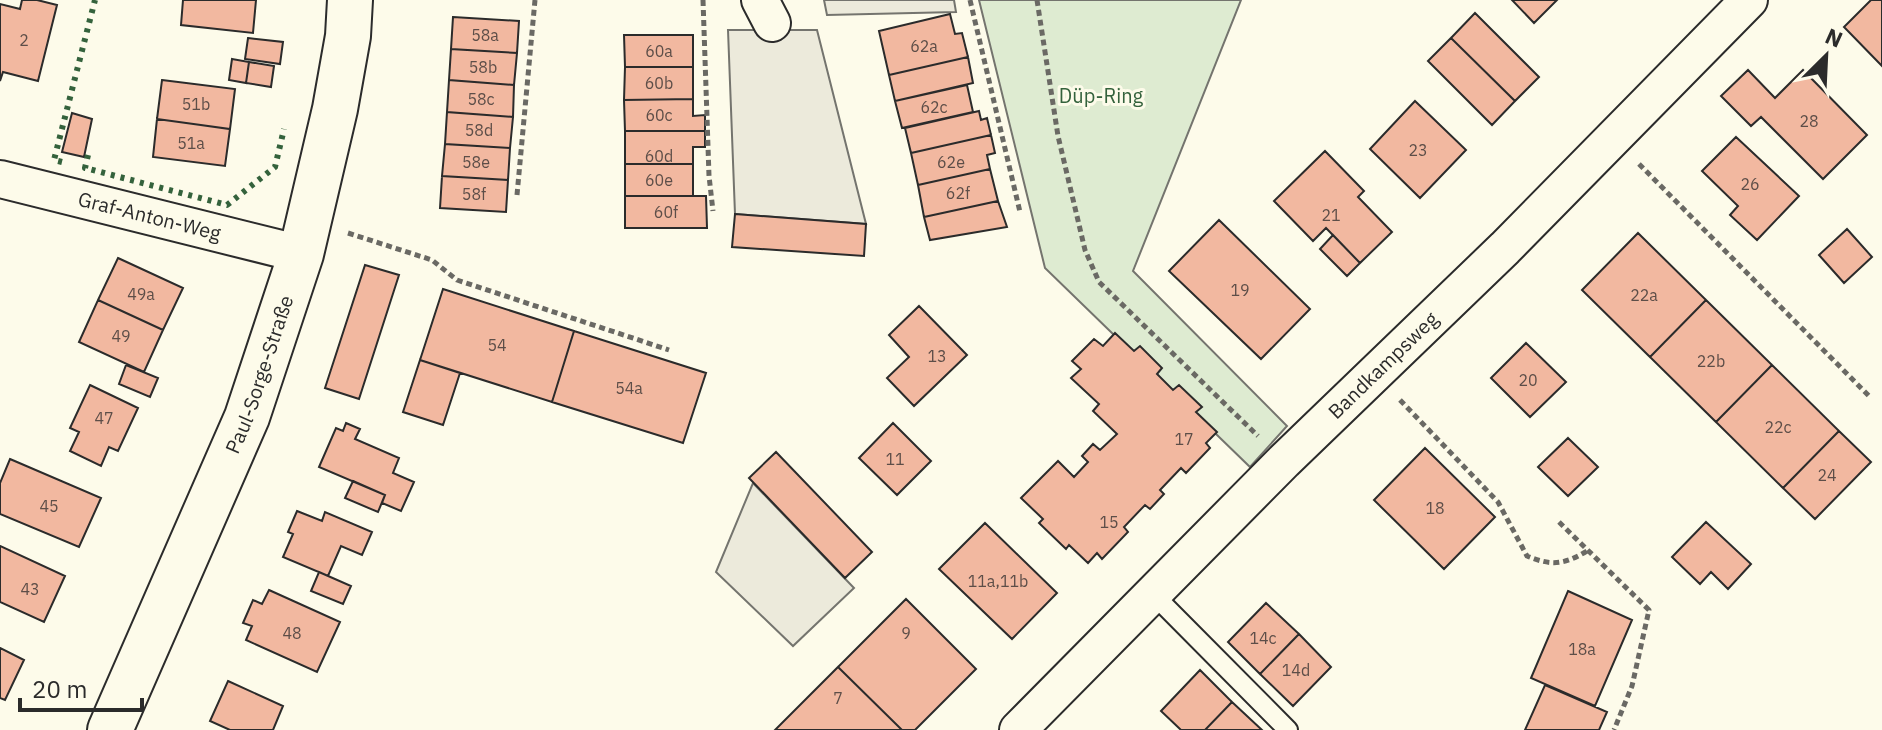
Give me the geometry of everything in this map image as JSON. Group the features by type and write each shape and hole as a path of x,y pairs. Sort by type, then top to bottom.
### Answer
{"street":[{"name":"Paul-Sorge-Straße","path":"110,730 247,417 304,237 335,109 348,36 350,0"},
{"name":"Bandkampsweg","path":"1018,730 1284,461 1505,248 1749,0"},
{"name":"Graf-Anton-Weg","path":"0,179 304,237"}],"lane":[{"path":"1153,594 1288,730"}],"path":[{"path":"517,195 535,0"},
{"path":"703,0 713,211"},
{"path":"970,0 1020,212"},
{"path":"1037,0 1058,136 1085,250 1099,282 1284,461"},
{"path":"1613,137 1869,396"},
{"path":"304,237 432,260 457,280 669,350"},
{"path":"1374,373 1498,502 1527,556 1548,565 1587,551"},
{"path":"1559,522 1649,610 1632,686 1614,730"}],"green space":[{"name":"Düp-Ring","path":"979,0 1241,0 1133,271 1287,426 1250,467 1045,268"}],"shaded area":[{"path":"824,0 954,0 956,12 827,15"},
{"path":"728,30 817,30 866,224 735,214"},
{"path":"753,483 854,588 793,646 716,572"}],"building":[{"path":"22,0 57,5 38,81 3,72 0,81 0,4 20,9"},
{"path":"183,0 256,0 253,33 181,25"},
{"path":"1512,0 1557,0 1534,23"},
{"path":"1871,0 1882,0 1882,66 1844,27"},
{"path":"1475,13 1539,77 1515,101 1451,38"},
{"path":"950,14 955,34 962,33 968,57 889,75 879,31"},
{"path":"453,17 519,21 517,53 451,49"},
{"path":"624,35 693,35 693,67 625,67"},
{"path":"248,38 283,42 280,64 245,59"},
{"path":"1451,38 1515,101 1492,125 1428,61"},
{"path":"451,49 517,53 514,85 449,80"},
{"path":"968,57 973,83 895,101 889,75"},
{"path":"232,59 249,62 246,83 229,80"},
{"path":"249,62 274,66 271,87 246,83"},
{"path":"625,67 693,67 693,99 624,100"},
{"path":"1748,70 1775,98 1803,70 1867,135 1823,179 1761,117 1751,126 1721,96"},
{"path":"162,80 235,89 230,129 157,119"},
{"path":"449,80 514,85 513,117 447,112"},
{"path":"967,85 973,112 902,128 895,101"},
{"path":"693,99 693,116 705,115 705,131 625,131 624,100"},
{"path":"1415,101 1466,150 1420,198 1370,149"},
{"path":"979,111 981,120 987,118 991,135 911,153 905,128"},
{"path":"447,112 513,117 510,148 445,144"},
{"path":"72,113 92,119 84,157 62,152"},
{"path":"157,119 230,129 225,166 153,157"},
{"path":"625,131 705,131 705,147 693,147 693,164 625,164"},
{"path":"991,135 995,153 987,155 990,169 918,185 911,153"},
{"path":"1736,137 1799,196 1757,240 1730,215 1738,206 1702,171"},
{"path":"445,144 510,148 508,180 442,176"},
{"path":"1325,151 1364,191 1358,197 1392,232 1360,263 1326,228 1313,241 1274,201"},
{"path":"625,164 693,164 693,196 625,196"},
{"path":"990,169 998,201 924,217 918,185"},
{"path":"442,176 508,180 506,212 440,208"},
{"path":"625,196 706,196 707,228 625,228"},
{"path":"998,201 1007,227 930,240 924,217"},
{"path":"735,214 866,224 864,256 732,247"},
{"path":"1219,220 1310,309 1261,359 1169,271"},
{"path":"1847,229 1872,257 1844,283 1819,255"},
{"path":"1638,233 1706,300 1650,357 1582,290"},
{"path":"1333,235 1360,263 1347,276 1320,249"},
{"path":"118,258 183,288 163,330 98,300"},
{"path":"365,265 399,275 359,399 325,388"},
{"path":"443,289 574,331 552,402 420,360"},
{"path":"98,300 163,330 144,372 79,342"},
{"path":"1706,300 1772,365 1716,422 1650,357"},
{"path":"919,306 967,355 914,406 887,378 909,357 889,335"},
{"path":"574,331 706,373 683,443 552,402"},
{"path":"1115,333 1134,351 1140,346 1162,368 1157,374 1173,390 1179,385 1202,407 1196,412 1217,432 1206,443 1210,448 1186,473 1181,468 1160,490 1164,494 1150,509 1145,505 1124,527 1128,532 1102,559 1097,553 1088,563 1069,545 1066,549 1039,523 1043,519 1021,498 1058,461 1074,477 1088,462 1082,456 1093,444 1100,450 1117,434 1093,411 1099,404 1071,378 1081,369 1072,361 1094,339 1103,346"},
{"path":"1526,343 1566,382 1530,417 1491,378"},
{"path":"420,360 460,373 443,425 403,412"},
{"path":"126,365 158,378 150,397 119,384"},
{"path":"1772,365 1839,431 1783,488 1716,422"},
{"path":"90,385 138,408 118,451 109,447 101,466 70,451 79,432 70,428"},
{"path":"346,423 360,429 355,439 399,458 393,473 414,482 401,511 382,503 385,495 319,467 336,428 343,431"},
{"path":"893,423 931,461 897,495 859,458"},
{"path":"1839,431 1871,462 1815,519 1783,488"},
{"path":"1568,438 1598,467 1568,496 1538,467"},
{"path":"1425,448 1495,517 1444,569 1374,500"},
{"path":"776,452 872,552 845,578 749,478"},
{"path":"10,459 101,498 79,547 0,514 0,483"},
{"path":"353,481 385,495 378,512 345,498"},
{"path":"297,511 322,521 325,512 372,532 362,555 341,546 328,576 283,557 293,534 288,532"},
{"path":"1706,522 1751,564 1728,589 1711,572 1700,584 1672,557"},
{"path":"985,523 1057,593 1012,639 939,569"},
{"path":"0,546 65,576 44,622 0,602"},
{"path":"319,572 351,586 343,604 311,591"},
{"path":"269,590 340,622 317,672 246,640 252,626 243,623 253,600 262,604"},
{"path":"1568,591 1632,620 1595,706 1531,678"},
{"path":"906,599 976,669 915,730 902,730 838,667"},
{"path":"1266,603 1299,634 1260,674 1228,642"},
{"path":"1299,634 1331,667 1293,706 1260,674"},
{"path":"0,648 24,660 5,700 0,698"},
{"path":"838,667 902,730 775,730"},
{"path":"1200,670 1232,702 1205,730 1181,730 1161,711"},
{"path":"228,681 283,706 273,730 230,730 210,721"},
{"path":"1545,685 1607,712 1599,730 1525,730"},
{"path":"1232,702 1262,730 1205,730"}],"hedge":[{"path":"62,162 54,160 95,0"},
{"path":"88,155 85,168 227,205 275,167 284,129"}]}
